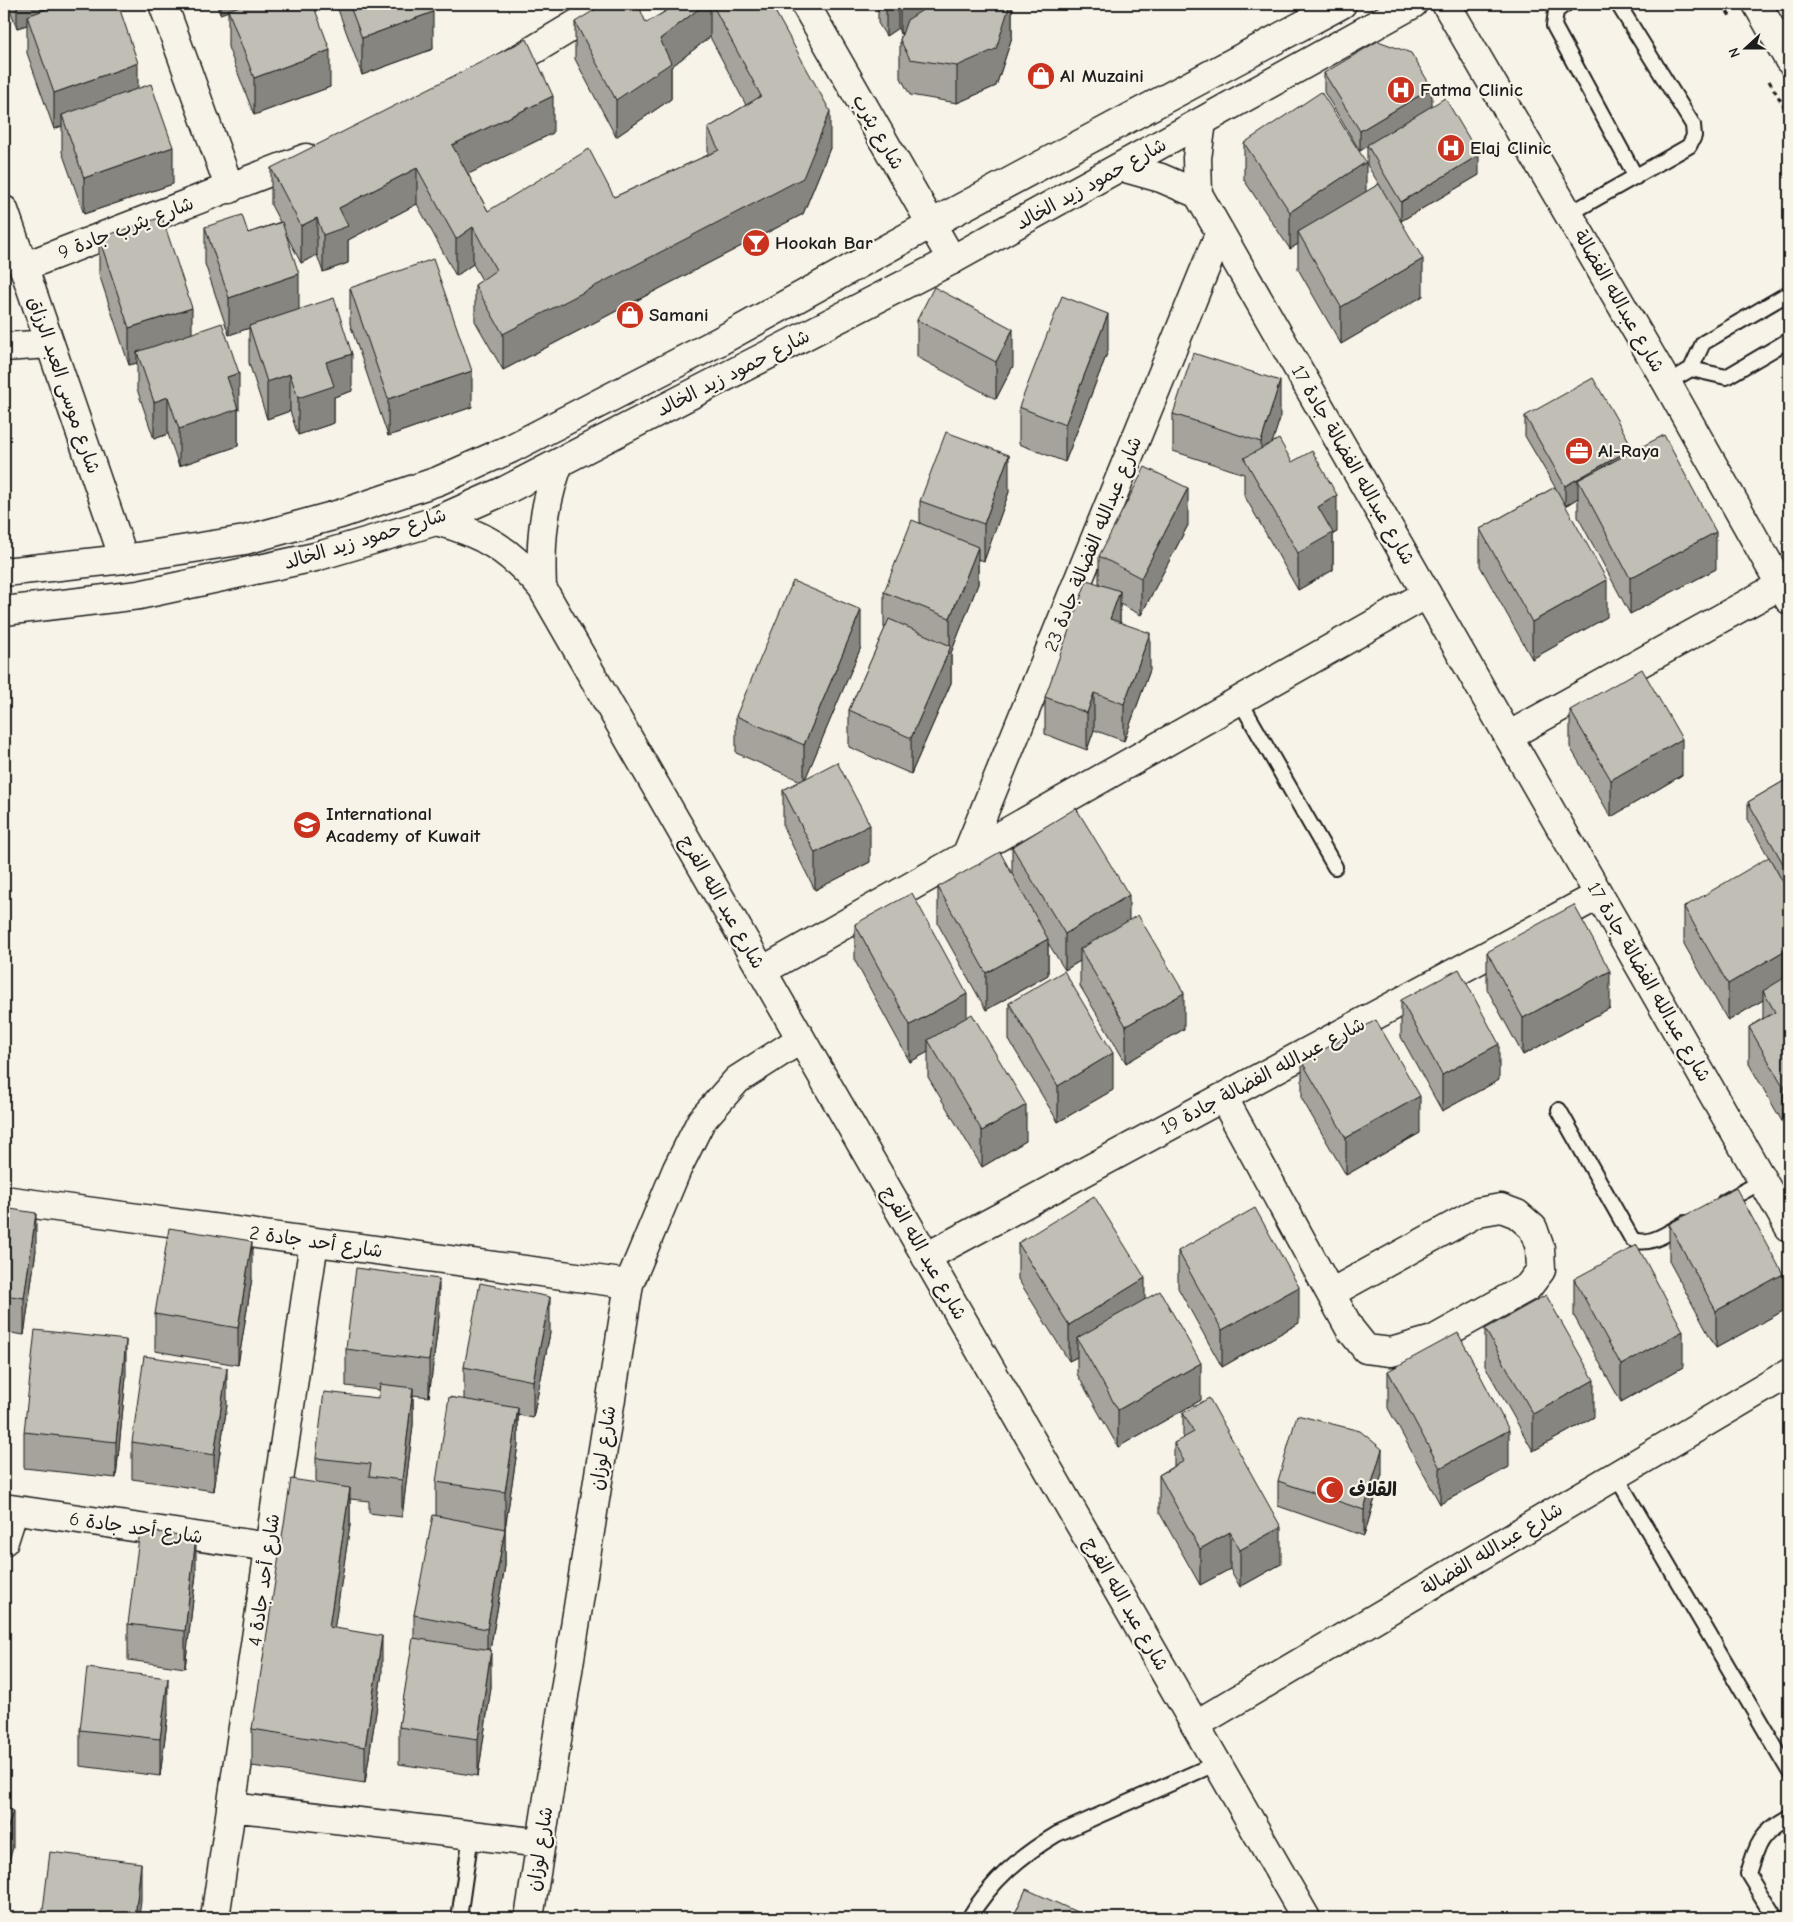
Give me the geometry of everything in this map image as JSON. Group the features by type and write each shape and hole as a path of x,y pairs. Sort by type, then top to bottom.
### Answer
{"main road":[{"path":"163,4 230,189"},
{"path":"479,83 610,4"},
{"name":"شارع يثرب","path":"805,4 952,260"},
{"name":"شارع حمود زيد الخالد","path":"4,572 124,559 245,540 340,514 438,481 510,450 718,342 931,224 1342,4"},
{"name":"شارع حمود زيد الخالد","path":"4,611 139,595 315,557 436,521 506,490 952,260 1413,4"},
{"name":"شارع عبدالله الفضالة","path":"1446,4 1667,383 1785,592"},
{"path":"1757,4 1789,60"},
{"name":"شارع عبدالله الفضالة جادة 17","path":"1202,122 1197,158 1198,194 1789,1227"},
{"name":"شارع يثرب جادة 9","path":"23,267 230,189 329,149"},
{"path":"1122,167 1161,178 1198,194"},
{"name":"شارع موسى العبد الرزاق","path":"4,210 124,559"},
{"name":"شارع عبدالله الفضالة جادة 23","path":"966,856 1220,232"},
{"path":"4,347 50,344"},
{"name":"شارع عبد الله الفرج","path":"542,588 541,536 544,512 559,463"},
{"name":"شارع عبد الله الفرج","path":"436,521 484,538 506,552 525,568 542,588 1306,1918"},
{"path":"1508,736 1785,592"},
{"path":"762,971 1427,594"},
{"name":"شارع عبدالله الفضالة جادة 19","path":"926,1256 1599,895"},
{"name":"شارع لوزان","path":"529,1918 629,1284 677,1169 701,1121 737,1080 801,1039"},
{"path":"1223,1097 1350,1329 1366,1349 1391,1352 1433,1340 1528,1287 1541,1270 1540,1248 1533,1228 1517,1214 1501,1208 1478,1212 1331,1293"},
{"name":"شارع أحد جادة 2","path":"4,1200 629,1284"},
{"name":"شارع أحد جادة 4","path":"215,1918 314,1242"},
{"name":"شارع عبدالله الفضالة","path":"1195,1725 1789,1373"},
{"path":"4,1541 9,1509"},
{"name":"شارع أحد جادة 6","path":"9,1509 269,1547"},
{"path":"231,1808 541,1843"}],"lane":[{"path":"1566,4 1556,11 1554,26 1636,177"},
{"path":"1569,214 1689,146 1694,136 1693,125 1618,4"},
{"path":"1667,383 1691,369 1703,343 1789,293"},
{"path":"1691,369 1726,377 1789,340"},
{"path":"1240,700 1335,867"},
{"path":"1559,1110 1632,1239 1639,1242 1648,1242 1697,1216"},
{"path":"1714,1208 1763,1181"},
{"path":"1616,1476 1789,1771"},
{"path":"969,1918 994,1882 1034,1847 1057,1834 1217,1763"},
{"path":"1775,1918 1748,1874 1758,1842 1777,1824 1789,1817"},
{"path":"459,1918 471,1835"}],"building":[{"path":"61,4 118,4 138,63 54,93 27,16"},
{"path":"246,4 313,4 330,50 254,78 228,10"},
{"path":"349,4 430,4 433,12 362,38"},
{"path":"604,4 638,4 646,23 678,4 705,4 660,39 671,63 616,100 575,22"},
{"path":"712,4 771,4 830,111 803,178 503,334 475,285 496,270 473,227 456,239 417,168 339,208 348,226 323,235 317,218 301,226 271,168 527,39 553,96 452,145 488,211 589,149 614,197 719,150 708,128 761,96"},
{"path":"932,4 1010,4 996,49 957,66 910,59 900,40 907,20"},
{"path":"1378,41 1411,53 1432,88 1360,131 1324,73"},
{"path":"151,84 173,147 84,178 62,115"},
{"path":"1321,92 1366,162 1290,212 1244,143"},
{"path":"1445,98 1479,155 1401,202 1367,145"},
{"path":"1379,184 1423,259 1341,307 1298,232"},
{"path":"242,215 248,233 282,222 299,274 229,298 205,227"},
{"path":"162,217 192,308 129,328 99,238"},
{"path":"433,259 472,371 388,399 350,288"},
{"path":"934,287 1013,329 996,362 917,320"},
{"path":"1062,296 1108,314 1065,425 1019,407"},
{"path":"334,298 352,354 326,362 334,386 298,398 290,374 267,382 249,326"},
{"path":"222,323 239,373 227,377 238,409 179,429 168,397 154,402 137,352"},
{"path":"1193,353 1280,381 1261,442 1173,414"},
{"name":"Al-Raya","path":"1593,378 1633,448 1565,486 1525,416"},
{"path":"946,432 1009,455 984,524 920,501"},
{"path":"1664,435 1716,532 1630,578 1578,480"},
{"path":"1279,439 1292,462 1312,451 1337,495 1318,507 1333,533 1298,553 1244,458"},
{"path":"1145,467 1188,488 1141,578 1099,556"},
{"path":"1555,487 1607,580 1532,622 1480,529"},
{"path":"912,520 978,547 950,618 884,592"},
{"path":"1087,580 1120,591 1110,619 1150,633 1124,704 1094,693 1087,713 1045,697"},
{"path":"793,581 861,610 804,745 736,716"},
{"path":"889,619 951,646 911,738 849,710"},
{"path":"1642,669 1682,739 1611,780 1570,710"},
{"path":"837,762 870,825 815,853 783,790"},
{"path":"1789,778 1789,864 1785,867 1748,802"},
{"path":"1076,808 1129,895 1065,934 1012,847"},
{"path":"1000,852 1048,939 986,973 938,887"},
{"path":"1769,857 1789,893 1789,948 1728,984 1684,907"},
{"path":"912,893 967,994 910,1025 855,924"},
{"path":"1574,905 1610,971 1523,1018 1487,952"},
{"path":"1138,915 1184,993 1126,1026 1080,949"},
{"path":"1459,969 1499,1044 1442,1075 1401,1000"},
{"path":"1064,971 1113,1053 1058,1086 1009,1003"},
{"path":"1789,975 1789,1083 1783,1086 1749,1027 1775,1012 1763,991"},
{"path":"972,1014 1026,1105 982,1131 928,1040"},
{"path":"1376,1020 1420,1096 1346,1138 1302,1062"},
{"path":"1736,1188 1783,1274 1716,1311 1669,1224"},
{"path":"1094,1196 1145,1278 1069,1325 1018,1243"},
{"path":"4,1208 36,1213 24,1298 4,1295"},
{"path":"1255,1208 1299,1287 1222,1330 1178,1251"},
{"path":"169,1228 252,1241 238,1328 155,1314"},
{"path":"1637,1245 1683,1331 1621,1365 1574,1279"},
{"path":"356,1268 439,1279 429,1360 346,1349"},
{"path":"480,1283 550,1297 533,1381 464,1367"},
{"path":"1160,1291 1201,1363 1118,1410 1077,1338"},
{"path":"1546,1295 1594,1380 1533,1414 1485,1329"},
{"path":"35,1330 126,1340 116,1442 24,1432"},
{"path":"1458,1333 1509,1430 1440,1468 1388,1371"},
{"path":"4,1338 8,1339 4,1369"},
{"path":"144,1356 227,1368 214,1455 132,1442"},
{"path":"380,1384 413,1388 402,1480 369,1476 371,1464 316,1458 324,1392 378,1398"},
{"path":"449,1397 518,1408 505,1492 436,1482"},
{"path":"1209,1398 1281,1527 1240,1550 1230,1532 1200,1549 1159,1475 1184,1461 1174,1443 1194,1432 1183,1413"},
{"name":"القلاف","path":"1297,1415 1360,1431 1382,1449 1364,1510 1278,1481"},
{"path":"291,1479 350,1488 329,1627 382,1636 365,1747 252,1729"},
{"path":"433,1515 505,1529 487,1629 414,1615"},
{"path":"140,1530 196,1537 185,1631 128,1624"},
{"path":"413,1638 491,1650 478,1739 399,1727"},
{"path":"87,1668 168,1678 160,1739 80,1730"},
{"path":"4,1808 13,1811 4,1840"},
{"path":"50,1852 141,1863 135,1918 42,1918"},
{"path":"1026,1889 1090,1918 1013,1918"}],"place":[{"name":"Al Muzaini","path":"1041,76"},
{"name":"Fatma Clinic","path":"1401,90"},
{"name":"Elaj Clinic","path":"1451,148"},
{"name":"Hookah Bar","path":"756,243"},
{"name":"Samani","path":"630,315"},
{"name":"Al-Raya","path":"1579,451"},
{"name":"International Academy of Kuwait","path":"307,825"},
{"name":"القلاف","path":"1330,1490"}]}
